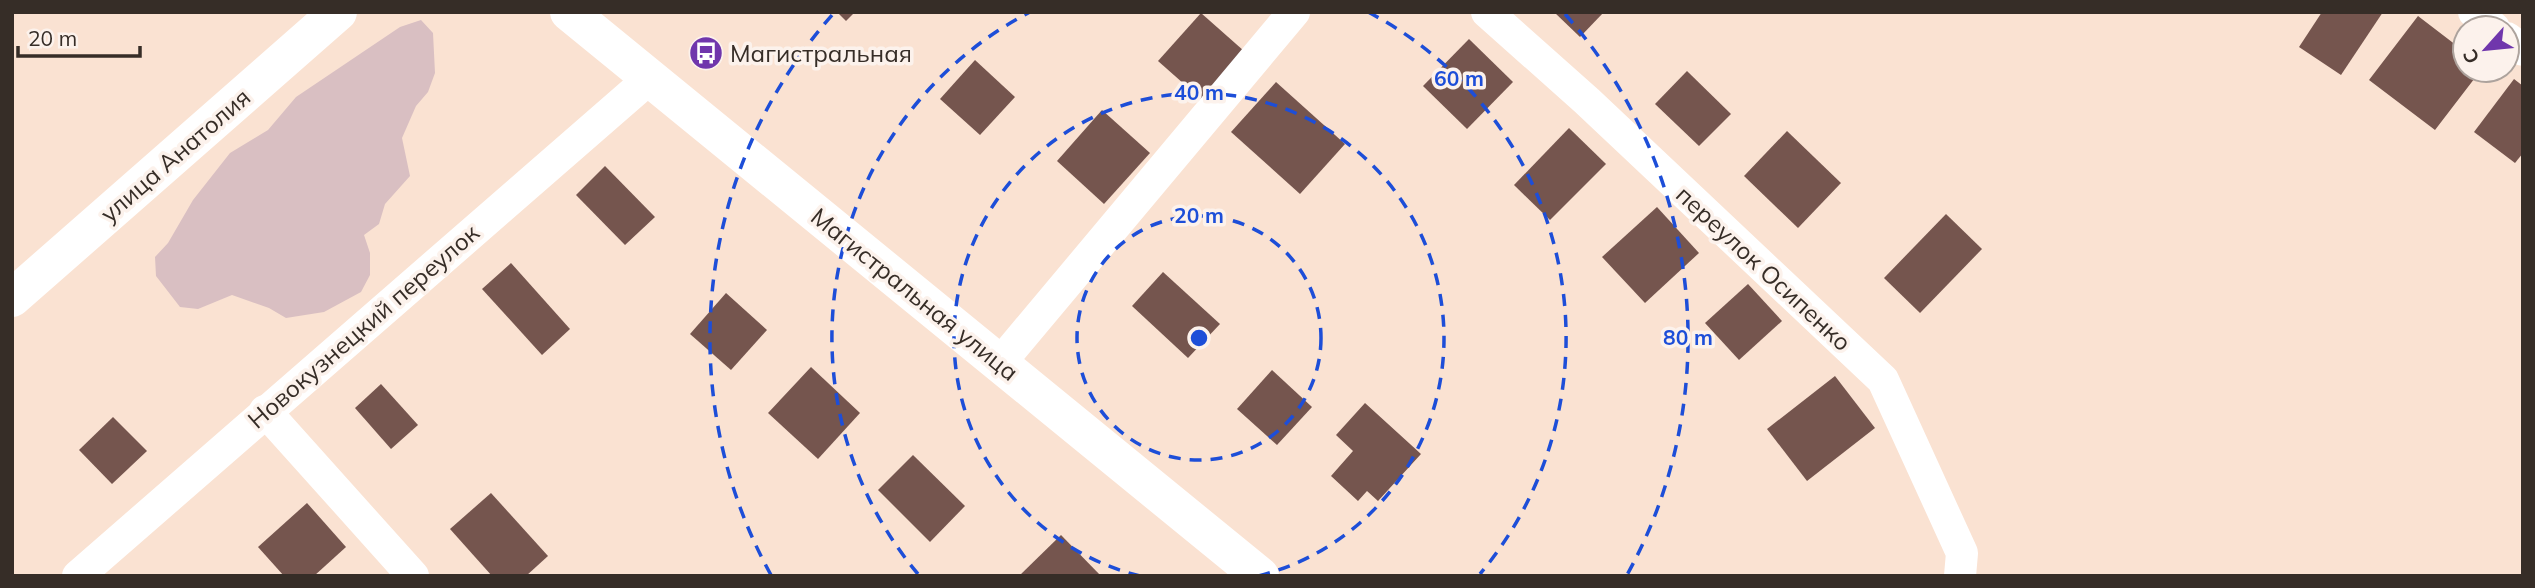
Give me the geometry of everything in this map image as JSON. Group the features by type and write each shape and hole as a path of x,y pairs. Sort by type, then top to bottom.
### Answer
{"street":[{"name":"улица Анатолия","path":"12,298 338,12"},
{"name":"Магистральная улица","path":"569,12 1260,576"},
{"path":"999,363 1294,12"},
{"name":"переулок Осипенко","path":"1487,12 1587,101 1883,380 1962,553 1960,576"},
{"name":"Новокузнецкий переулок","path":"78,576 650,78"},
{"path":"265,411 413,576"}],"shaded area":[{"path":"421,20 433,33 435,73 428,92 416,106 402,138 410,176 385,204 379,224 364,235 370,253 370,275 361,292 324,312 286,318 269,308 232,295 198,309 180,307 156,276 155,257 168,243 193,200 230,153 268,130 296,97 400,27"}],"building":[{"path":"837,12 855,12 846,21"},
{"path":"1554,12 1604,12 1580,37"},
{"path":"2322,12 2383,12 2341,75 2299,47"},
{"path":"1201,13 1244,51 1201,99 1158,61"},
{"path":"2418,16 2451,41 2451,84 2470,84 2435,130 2369,80"},
{"path":"1469,39 1513,82 1467,129 1423,86"},
{"path":"975,60 1015,97 980,135 940,99"},
{"path":"1687,71 1731,114 1699,146 1655,104"},
{"path":"1276,82 1345,144 1300,194 1231,132"},
{"path":"2510,84 2523,86 2523,153 2515,163 2474,132"},
{"path":"1102,110 1150,153 1104,204 1057,161"},
{"path":"1569,128 1606,164 1550,220 1514,185"},
{"path":"1787,131 1841,183 1798,228 1744,176"},
{"path":"605,166 655,217 625,245 576,195"},
{"path":"1657,207 1699,253 1645,303 1602,257"},
{"path":"1946,214 1982,249 1920,313 1884,278"},
{"path":"511,263 570,329 542,355 482,289"},
{"path":"1163,272 1220,324 1188,358 1132,306"},
{"path":"1748,284 1782,321 1739,360 1705,323"},
{"path":"726,293 767,330 731,370 690,334"},
{"path":"811,367 860,413 818,459 768,413"},
{"path":"1272,370 1312,407 1277,445 1237,409"},
{"path":"1835,376 1875,428 1807,481 1767,429"},
{"path":"381,384 418,425 391,449 355,408"},
{"path":"1365,403 1421,454 1378,501 1367,491 1358,501 1331,476 1353,451 1336,435"},
{"path":"113,417 147,451 112,484 79,450"},
{"path":"913,455 965,506 930,542 878,490"},
{"path":"491,493 548,556 526,576 492,576 450,529"},
{"path":"307,503 346,547 314,576 284,576 258,547"},
{"path":"1061,535 1101,576 1019,576"}],"place":[{"name":"Магистральная","path":"706,53"}]}
